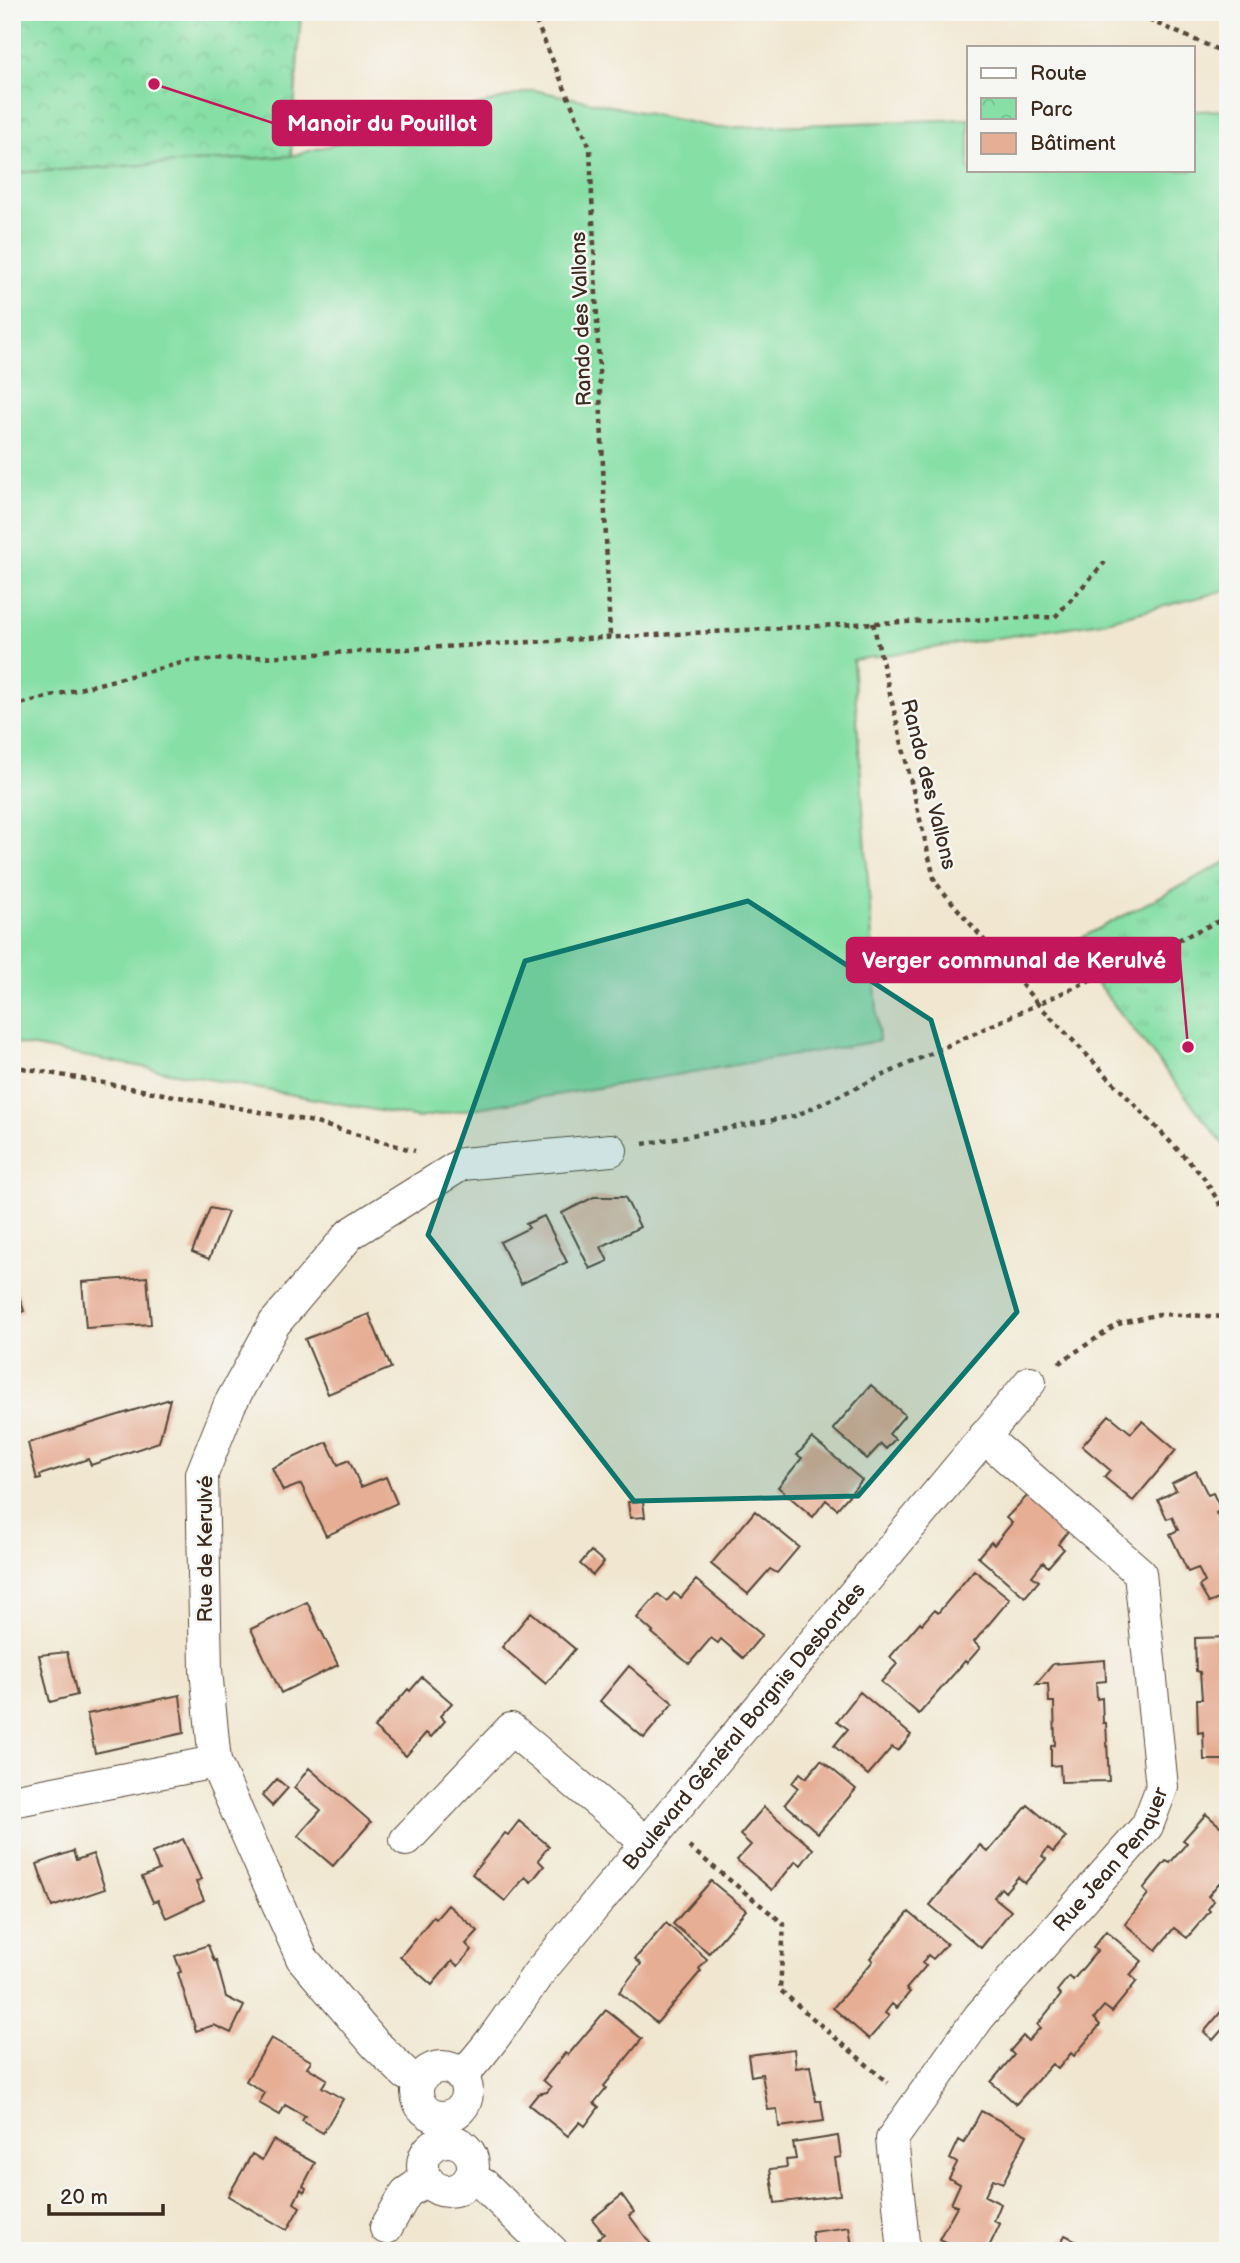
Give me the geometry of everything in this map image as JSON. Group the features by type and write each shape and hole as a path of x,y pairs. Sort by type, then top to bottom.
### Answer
{"street":[{"name":"Rue de Kerulvé","path":"419,2092 302,1958 215,1762 206,1670 202,1474 230,1404 274,1324 350,1234 462,1164 611,1150"},
{"name":"Boulevard Général Borgnis Desbordes","path":"464,2087 493,2038 538,1974 1030,1382"},
{"name":"Rue Jean Penquer","path":"904,2251 892,2139 979,2017 1147,1826 1162,1787 1140,1573 984,1437"},
{"path":"406,1840 511,1729 654,1834"},
{"path":"12,1801 215,1762"},
{"path":"439,2067 447,2067 464,2087 471,2171 465,2184 451,2190 436,2188 425,2170 419,2092 431,2070 439,2067"},
{"path":"419,2092 430,2114 445,2117 459,2111 464,2087"},
{"path":"386,2228 406,2193 425,2170 430,2148 445,2140 467,2149 471,2171 552,2251"}],"path":[{"name":"Rando des Vallons","path":"532,12 590,148 610,637"},
{"path":"1130,12 1228,54"},
{"path":"12,706 189,661 873,623 1055,617 1105,562"},
{"name":"Rando des Vallons","path":"873,623 935,882 1038,1004 1202,1175 1228,1217"},
{"path":"611,1150 795,1116 1228,917"},
{"path":"12,1066 309,1121 462,1164"},
{"path":"1030,1382 1118,1324 1159,1314 1228,1317"},
{"path":"654,1834 783,1924 780,1990 915,2107"}],"highlighted area":[{"path":"748,901 931,1020 1017,1312 858,1496 634,1501 428,1235 525,961"}],"green space":[{"path":"12,12 301,12 291,156 12,173"},
{"path":"534,90 717,128 967,119 967,172 1194,172 1194,111 1228,110 1228,590 1102,622 853,660 879,1041 418,1118 12,1043 12,173 291,156"},
{"path":"1228,861 1228,1150 1067,945"}],"building":[{"path":"594,1197 625,1197 640,1227 601,1247 608,1261 590,1269 562,1213"},
{"path":"210,1208 228,1212 209,1259 192,1252"},
{"path":"544,1216 567,1262 521,1284 500,1242 529,1228 526,1224"},
{"path":"12,1275 24,1311 12,1316"},
{"path":"147,1277 151,1324 86,1328 82,1282"},
{"path":"369,1314 391,1368 328,1394 305,1339"},
{"path":"871,1385 905,1415 889,1434 895,1439 886,1449 881,1444 867,1459 833,1429"},
{"path":"170,1399 159,1442 91,1465 88,1459 40,1475 41,1479 37,1480 28,1443"},
{"path":"1109,1415 1131,1433 1142,1421 1176,1450 1133,1501 1104,1477 1110,1470 1082,1446"},
{"path":"812,1438 862,1480 837,1509 826,1500 813,1517 778,1487 802,1458 797,1455"},
{"path":"327,1442 338,1465 349,1460 361,1487 386,1477 397,1503 326,1536 301,1484 283,1491 272,1468"},
{"path":"1196,1471 1208,1495 1213,1493 1221,1510 1216,1513 1228,1537 1228,1595 1209,1603 1199,1586 1205,1582 1198,1568 1188,1572 1170,1534 1178,1530 1172,1517 1167,1519 1158,1500 1176,1490 1172,1483"},
{"path":"1028,1495 1069,1530 1058,1544 1064,1549 1048,1567 1043,1562 1032,1576 1039,1581 1025,1597 978,1557 991,1542 994,1545 1012,1523 1006,1518"},
{"path":"643,1501 645,1517 630,1518 628,1502"},
{"path":"755,1511 799,1547 777,1573 770,1569 748,1594 711,1564"},
{"path":"591,1551 604,1562 593,1575 580,1564"},
{"path":"974,1570 1010,1599 974,1642 980,1648 967,1663 965,1661 919,1714 881,1682 897,1664 890,1657 920,1622 922,1624 934,1610 938,1613"},
{"path":"696,1580 762,1635 743,1658 721,1639 718,1643 711,1638 689,1664 637,1618 658,1594 667,1601 674,1593 681,1598"},
{"path":"307,1602 338,1665 281,1693 251,1629"},
{"path":"531,1612 575,1649 546,1684 502,1647"},
{"path":"1228,1637 1228,1760 1204,1760 1203,1732 1198,1733 1197,1699 1202,1699 1200,1672 1196,1671 1195,1638"},
{"path":"67,1652 77,1695 50,1702 39,1655"},
{"path":"1105,1660 1106,1681 1096,1682 1097,1699 1102,1698 1103,1723 1106,1723 1109,1781 1061,1782 1060,1765 1051,1766 1051,1746 1055,1745 1054,1702 1049,1702 1048,1684 1036,1684 1053,1664"},
{"path":"629,1666 673,1703 644,1738 600,1701"},
{"path":"422,1677 452,1703 440,1716 445,1721 431,1737 426,1733 406,1756 374,1728"},
{"path":"860,1692 911,1735 898,1751 892,1747 868,1775 834,1746 848,1729 837,1721"},
{"path":"180,1695 184,1733 95,1753 87,1714"},
{"path":"821,1760 856,1789 818,1833 785,1804 798,1788 792,1783 800,1773 806,1778"},
{"path":"309,1768 371,1822 333,1866 298,1836 321,1810 294,1788"},
{"path":"277,1779 288,1788 272,1806 262,1796"},
{"path":"1028,1805 1066,1837 1053,1852 1048,1848 1042,1856 1046,1859 1025,1883 1018,1877 1005,1892 1001,1888 994,1897 1011,1911 981,1948 930,1905 980,1845 988,1852"},
{"path":"764,1807 813,1849 801,1865 796,1861 772,1890 737,1860 751,1845 740,1835"},
{"path":"1206,1814 1228,1833 1228,1884 1224,1888 1219,1883 1208,1896 1214,1901 1208,1909 1210,1911 1187,1938 1174,1928 1156,1950 1125,1924 1148,1894 1143,1889 1166,1861 1170,1863 1187,1843 1183,1840"},
{"path":"519,1821 549,1846 538,1860 544,1866 531,1882 525,1877 505,1901 472,1874 505,1833 508,1835"},
{"path":"183,1839 201,1879 196,1882 204,1900 166,1918 158,1900 153,1902 142,1877 159,1870 152,1853"},
{"path":"73,1851 76,1860 93,1854 105,1889 52,1907 37,1864"},
{"path":"711,1881 746,1910 709,1953 673,1924"},
{"path":"448,1905 478,1931 466,1944 472,1950 458,1966 452,1961 432,1985 400,1957 433,1917 436,1919"},
{"path":"909,1912 947,1944 933,1959 928,1955 922,1963 926,1966 906,1989 910,1992 897,2008 892,2004 885,2013 889,2016 869,2039 833,2008 873,1961 870,1958"},
{"path":"666,1923 707,1959 699,1969 701,1971 657,2023 619,1992 641,1964 635,1959"},
{"path":"1106,1931 1142,1961 1130,1975 1137,1981 1112,2012 1104,2006 1094,2018 1100,2025 1074,2056 1071,2053 1058,2069 1052,2064 1016,2104 991,2082 1014,2055 1010,2051 1023,2036 1028,2041 1040,2028 1037,2025 1061,1995 1057,1991 1069,1976 1073,1980 1098,1950 1093,1947"},
{"path":"208,1945 214,1961 216,1960 226,1997 244,2006 231,2033 214,2025 196,2031 178,1973 181,1972 175,1956"},
{"path":"1224,2008 1228,2011 1228,2023 1213,2040 1204,2032"},
{"path":"606,2010 642,2039 604,2086 606,2088 594,2103 599,2107 585,2126 580,2122 568,2136 529,2105 538,2094 547,2092 551,2087 543,2080"},
{"path":"271,2038 311,2061 307,2067 327,2079 322,2087 343,2099 323,2133 302,2121 305,2116 285,2105 280,2115 259,2103 265,2093 246,2081"},
{"path":"794,2049 796,2068 810,2066 816,2101 821,2101 824,2121 779,2127 777,2109 768,2110 762,2074 751,2076 748,2055"},
{"path":"981,2111 1027,2135 1003,2183 993,2179 985,2196 1001,2204 994,2221 1000,2224 987,2251 963,2251 939,2239 957,2206 951,2204 960,2184 949,2178 957,2163 950,2159 959,2140 964,2143"},
{"path":"838,2136 841,2157 835,2158 840,2195 775,2203 770,2169 787,2167 786,2160 796,2159 793,2143"},
{"path":"273,2140 315,2163 303,2186 306,2188 304,2192 301,2189 294,2203 300,2207 287,2230 228,2196 252,2154 262,2160"},
{"path":"622,2195 634,2212 629,2215 656,2251 608,2251 598,2238 604,2234 592,2219"},
{"path":"849,2227 852,2247 860,2246 861,2251 814,2251 812,2232"},
{"path":"1065,2235 1077,2241 1072,2251 1057,2251"}],"place":[{"name":"Manoir du Pouillot","path":"154,84"},
{"name":"Verger communal de Kerulvé","path":"1188,1047"}]}
